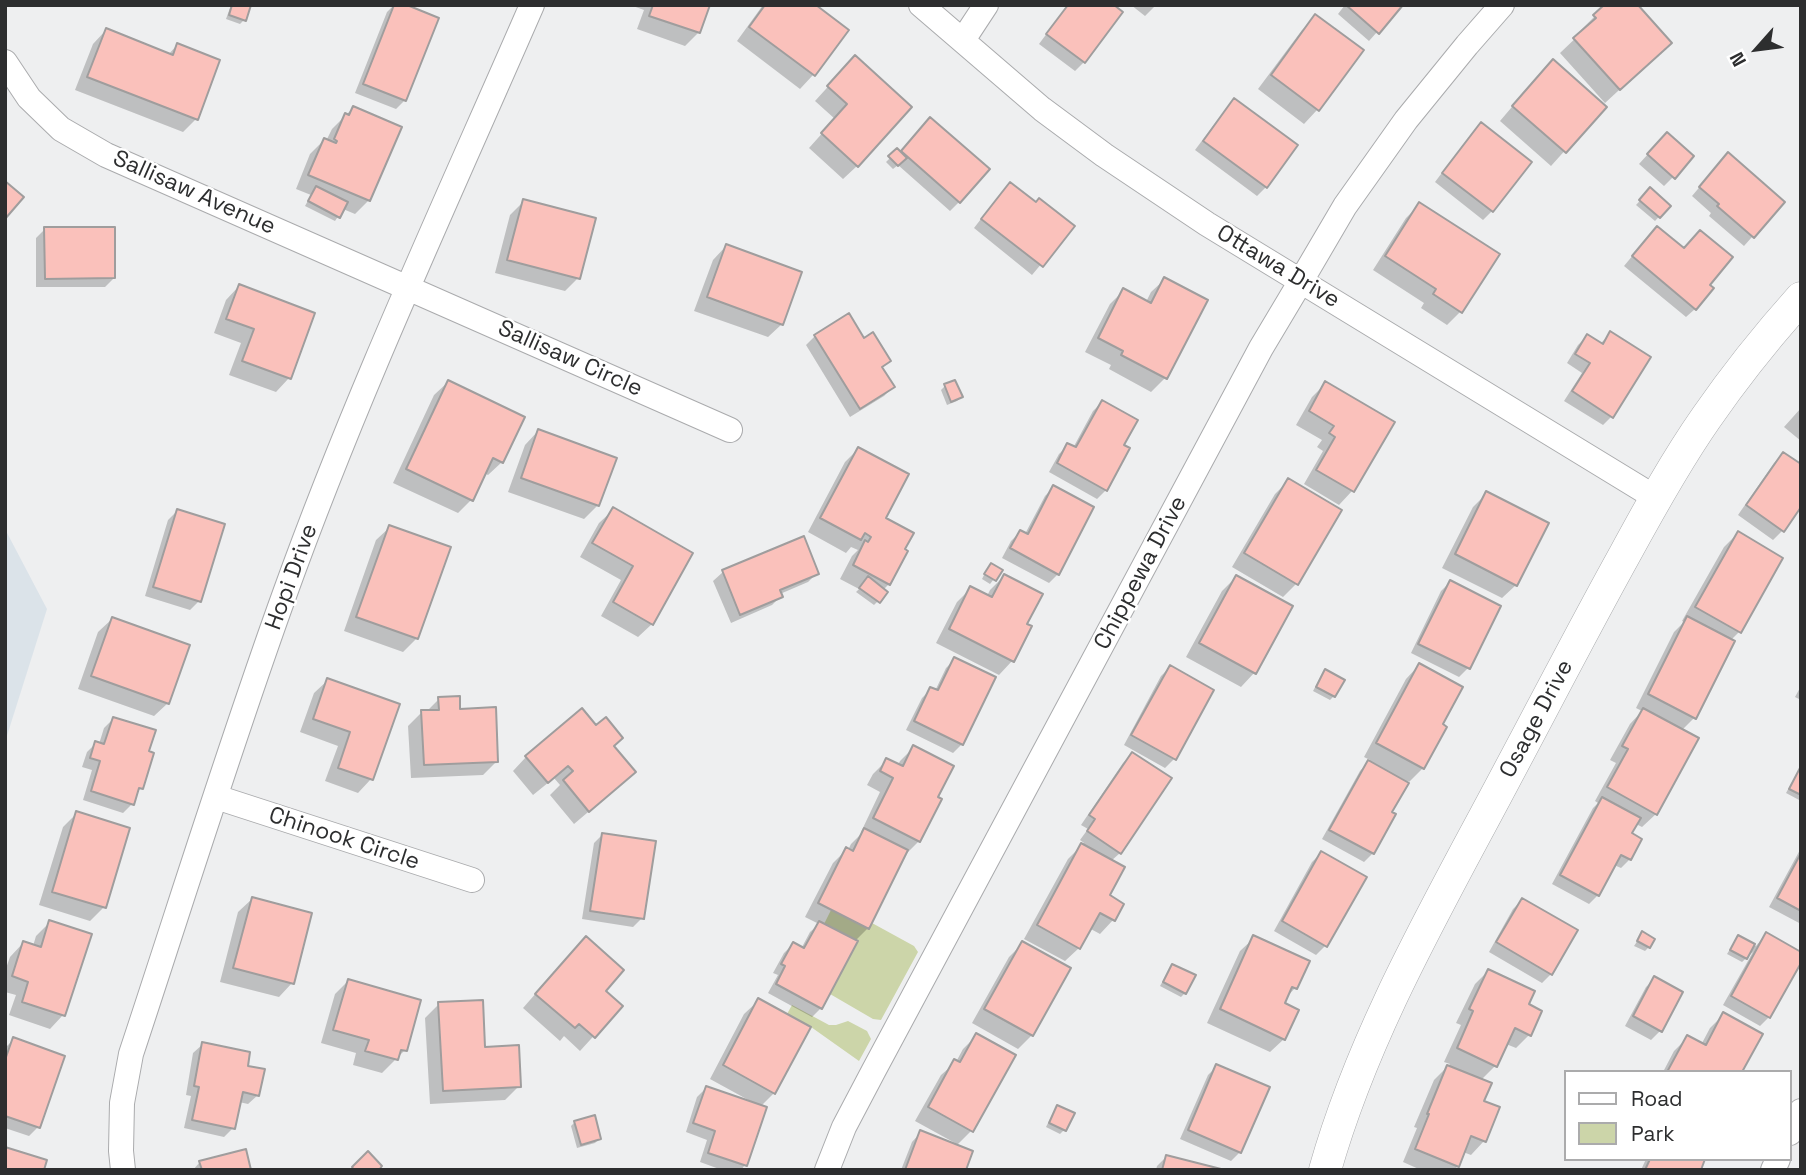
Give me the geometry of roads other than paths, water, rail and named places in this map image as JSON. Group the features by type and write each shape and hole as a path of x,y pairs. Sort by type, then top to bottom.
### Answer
{"street":[{"name":"Hopi Drive","path":"123,1170 122,1103 131,1054 285,593 340,452 532,5"},
{"name":"Ottawa Drive","path":"921,5 1042,109 1104,155 1207,224 1656,498"},
{"path":"963,40 986,5"},
{"name":"Chippewa Drive","path":"827,1170 874,1070 1248,373 1301,281 1345,206 1406,120 1502,5"},
{"name":"Sallisaw Avenue","path":"5,62 29,97 61,128 106,155 409,288"},
{"name":"Sallisaw Circle","path":"409,288 730,430"},
{"name":"Osage Drive","path":"1325,1170 1335,1132 1371,1041 1410,958 1596,607 1656,498 1705,419 1760,344 1801,298"},
{"name":"Chinook Circle","path":"216,797 472,880"},
{"path":"1792,1129 1801,1111"}]}
